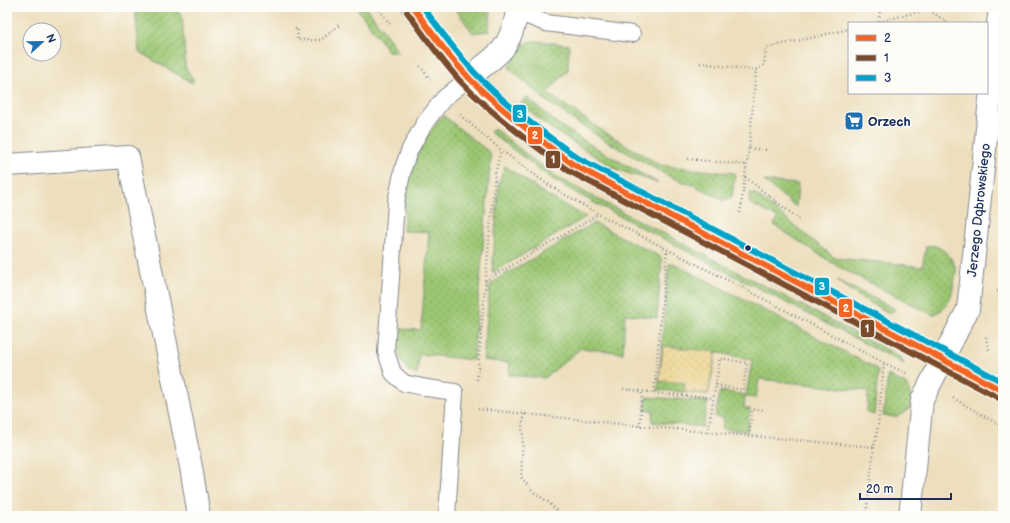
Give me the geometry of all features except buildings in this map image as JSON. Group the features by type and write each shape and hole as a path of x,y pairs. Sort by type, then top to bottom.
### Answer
{"street":[{"path":"413,7 444,49 469,78 500,108 574,166 1003,391"},
{"name":"Jerzego Dąbrowskiego","path":"910,516 922,400 968,309 1000,7"},
{"path":"469,78 502,50 510,38 517,10"},
{"path":"7,165 128,157 191,467 199,516"}],"lane":[{"path":"517,10 546,23 632,34"},
{"path":"447,516 456,392 404,383 393,373 386,352 396,202 404,165 410,149 424,124 444,98 469,78"}],"path":[{"path":"878,22 880,7"},
{"path":"881,22 932,7"},
{"path":"927,8 947,22"},
{"path":"295,29 298,29 297,40 321,40 340,25"},
{"path":"700,63 756,70 764,65 766,48 848,29"},
{"path":"740,213 749,148 756,70"},
{"path":"749,148 767,150"},
{"path":"477,383 495,173 501,150"},
{"path":"688,160 746,165"},
{"path":"745,176 802,220"},
{"path":"485,281 598,214"},
{"path":"654,393 667,249"},
{"path":"708,432 720,358 747,363 743,390 716,385"},
{"path":"866,516 878,426 884,363"},
{"path":"623,389 713,398"},
{"path":"640,426 642,392"},
{"path":"474,409 874,448"},
{"path":"749,436 752,410 764,410"},
{"path":"526,414 522,426 523,438 521,477 532,492 548,502 562,516"}],"green space":[{"path":"135,7 173,7 182,15 185,67 194,80 192,83 139,52"},
{"path":"356,7 366,7 399,52 388,51"},
{"path":"454,7 491,7 489,31 473,33"},
{"path":"532,41 569,45 568,70 547,93 603,131 660,165 735,173 732,197 725,201 695,186 670,177 601,138 544,99 509,68 521,48"},
{"path":"526,97 554,121 605,153 658,183 618,170 546,125 521,103"},
{"path":"444,116 489,152 491,157 473,360 419,354 417,375 408,371 396,349 397,329 421,330 429,232 403,231 407,183 415,159 427,136 439,119"},
{"path":"494,128 556,176 895,354 902,359 904,364 583,197 551,178 490,132"},
{"path":"505,166 545,194 586,217 492,273 499,182"},
{"path":"764,181 798,184 796,207"},
{"path":"750,193 755,194 835,258 922,267 926,247 936,246 941,248 953,261 956,271 952,294 946,306 933,315 837,266 774,225 778,218 749,203"},
{"path":"594,223 659,256 662,259 657,318 625,314 623,353 581,348 545,378 509,375 510,363 483,360 490,285 499,278"},
{"path":"673,263 876,368 878,372 874,415 867,412 868,391 759,379 756,398 745,397 744,408 750,409 747,431 722,429 724,418 715,417 720,391 746,395 752,360 716,352 708,394 658,390 669,264"},
{"path":"837,280 895,309 891,314 858,296"},
{"path":"888,375 907,385 912,400 909,409 897,417 883,416"},
{"path":"646,397 708,401 703,427 652,422 653,410 645,410"}],"sand":[{"path":"663,346 716,352 708,394 684,392 685,383 659,381"}],"transit line":[{"name":"2","path":"413,7 447,53 470,79 520,124 574,165 1003,391"},
{"name":"3","path":"423,7 441,32 474,72 498,96 524,118 578,158 1003,382"},
{"name":"1","path":"407,12 448,67 475,96 514,130 569,171 999,398"}],"place":[{"name":"Orzech","path":"854,121"}]}
